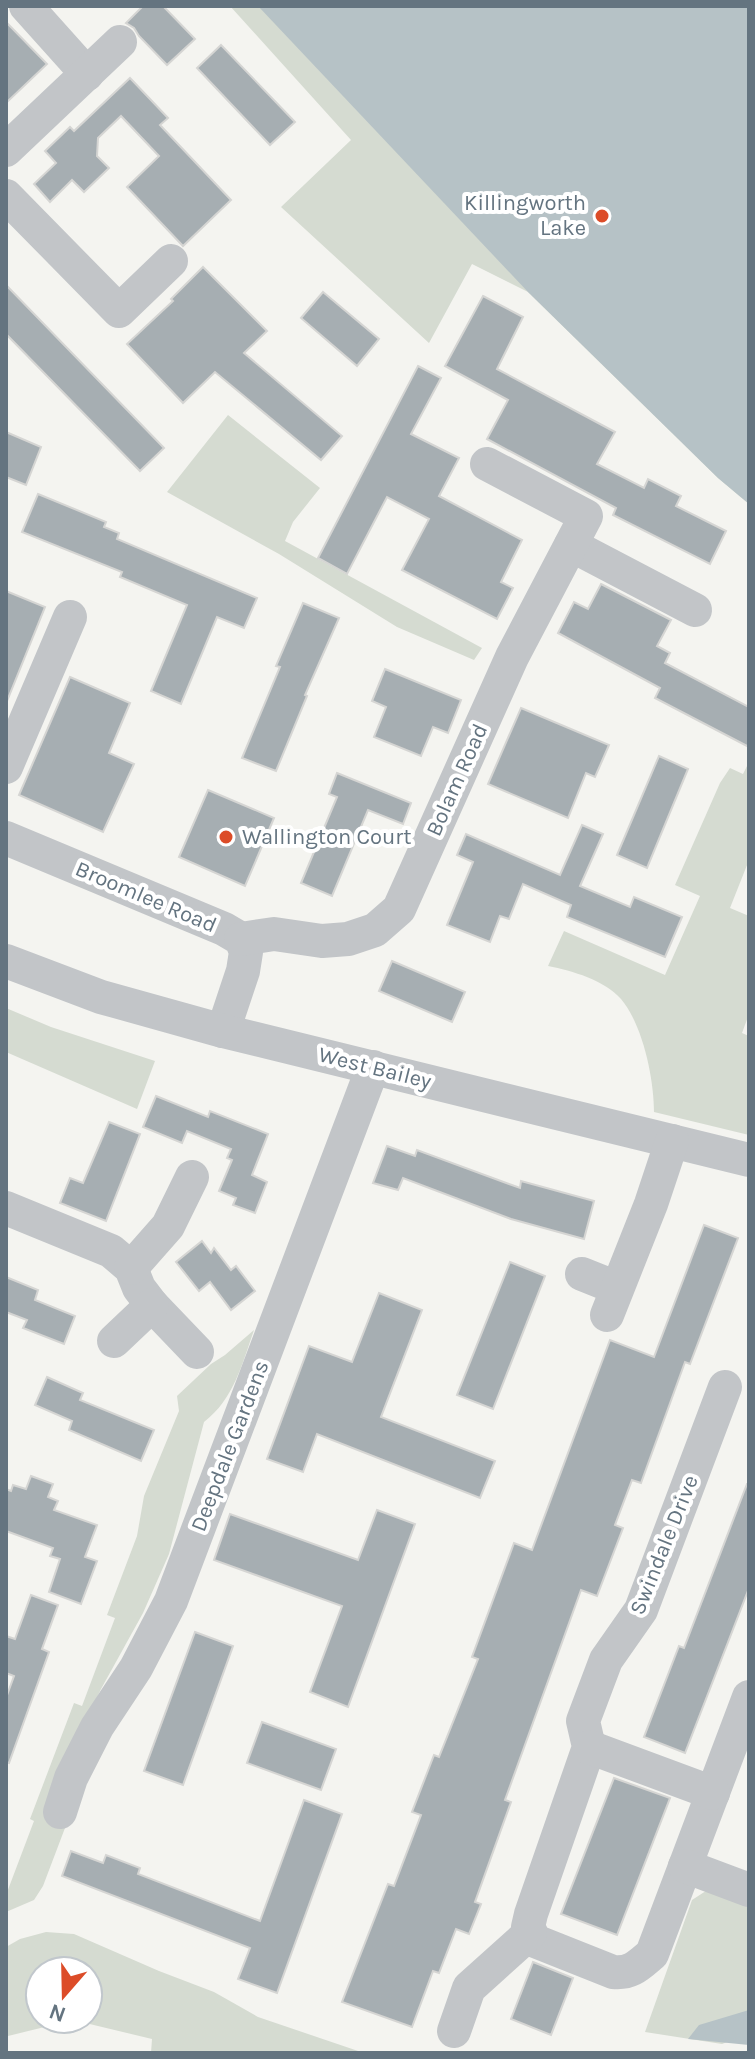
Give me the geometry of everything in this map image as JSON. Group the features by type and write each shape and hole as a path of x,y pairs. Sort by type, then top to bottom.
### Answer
{"street":[{"path":"26,6 87,74"},
{"path":"6,150 120,42"},
{"path":"6,196 119,311 171,261"},
{"name":"Bolam Road","path":"241,939 274,934 322,941 348,939 375,930 399,909 512,657 586,516 487,464"},
{"path":"571,545 695,610"},
{"path":"6,767 70,617"},
{"name":"Broomlee Road","path":"6,838 224,929 241,939 246,952 243,971 223,1031"},
{"name":"West Bailey","path":"6,961 101,997 223,1031 749,1160"},
{"name":"Deepdale Gardens","path":"60,1812 71,1778 97,1727 136,1668 171,1601 373,1067"},
{"path":"582,1274 612,1301 651,1204 672,1141"},
{"path":"131,1268 168,1226 192,1177"},
{"path":"6,1208 111,1251 131,1268 139,1288 152,1305 197,1352"},
{"path":"114,1341 152,1305"},
{"name":"Swindale Drive","path":"530,1933 531,1914 589,1747 583,1721 606,1660 641,1610 724,1434 725,1387"},
{"path":"454,2031 469,1988 530,1933 535,1941 544,1946 613,1972 634,1970 652,1954 748,1704"},
{"path":"589,1747 713,1793"},
{"path":"685,1866 749,1890"}],"shaded area":[{"name":"Killingworth Lake","path":"230,6 749,6 749,504 718,478 528,292 472,264 429,343 281,207 351,140"},
{"name":"Killingworth Lake","path":"258,6 749,6 749,504 718,478 528,292"},
{"path":"228,415 320,488 293,522 285,541 482,648 474,660 397,627 279,554 167,492"},
{"path":"749,762 749,860 730,908 749,916 749,1014 742,1033 749,1036 749,1135 654,1112 646,1053 629,1010 614,992 597,982 548,966 564,931 665,975 700,896 675,885 720,783 730,768 743,774"},
{"path":"6,1008 51,1027 155,1061 137,1109 6,1052"},
{"path":"254,1330 230,1392 204,1422 169,1554 143,1613 73,1746 53,1808 65,1828 43,1886 34,1900 6,1912 6,1895 34,1821 30,1819 74,1703 82,1706 115,1618 107,1615 137,1536 144,1496 179,1411 177,1396"},
{"path":"712,1887 749,1901 749,2038 722,2044 645,2032 692,1900"},
{"path":"46,1932 74,1934 214,1992 258,2017 364,2053 151,2053 152,2039 104,2027 104,1955 24,1955 24,2032 8,2036 6,1947 20,1939"},
{"path":"749,2010 749,2045 688,2039 699,2025"}],"building":[{"path":"143,6 163,6 195,39 167,65 126,23"},
{"path":"6,22 47,64 6,103"},
{"path":"221,45 295,122 270,145 197,68"},
{"path":"130,78 168,118 160,125 231,200 183,246 127,187 159,156 121,116 98,138 97,156 109,168 84,192 72,180 50,202 34,184 56,163 45,151 70,127 74,131"},
{"path":"203,267 267,331 244,353 342,436 321,460 215,372 183,403 127,344 173,301 171,299"},
{"path":"6,285 164,448 140,471 6,334"},
{"path":"323,292 379,339 357,366 301,318"},
{"path":"483,296 523,317 497,369 615,432 597,464 644,488 648,479 681,496 676,506 726,531 710,564 613,515 616,508 487,439 508,400 445,366"},
{"path":"418,366 441,378 411,434 459,458 439,496 522,540 501,582 513,588 497,619 402,570 429,519 387,497 347,574 318,558"},
{"path":"6,432 41,447 26,485 6,477"},
{"path":"38,494 106,522 104,527 119,533 117,539 257,598 244,628 217,617 181,704 151,691 187,605 120,577 122,572 22,532"},
{"path":"601,584 671,620 657,646 670,653 665,663 749,707 749,747 655,698 660,688 558,633 574,602 588,609"},
{"path":"6,591 45,607 7,701 6,701"},
{"path":"303,603 339,618 276,771 242,758"},
{"path":"385,669 461,700 448,733 433,727 421,756 374,737 386,707 372,701"},
{"path":"70,677 130,703 109,753 134,764 103,832 19,795"},
{"path":"521,708 609,745 595,777 586,773 568,818 488,784"},
{"path":"659,756 688,769 647,868 617,855"},
{"path":"337,773 411,803 403,824 368,810 332,896 301,883 337,797 329,794"},
{"name":"Wallington Court","path":"208,790 274,818 245,886 179,857"},
{"path":"582,825 603,834 580,886 630,907 634,897 682,917 665,957 567,917 571,905 523,884 509,919 500,916 490,942 447,925 473,862 457,855 466,834 560,875"},
{"path":"392,961 465,992 452,1022 379,991"},
{"path":"156,1096 208,1117 210,1111 268,1134 252,1175 267,1182 255,1213 233,1205 236,1198 219,1191 232,1160 227,1158 231,1149 187,1131 182,1143 143,1127"},
{"path":"109,1122 140,1134 106,1221 60,1203 70,1178 83,1183"},
{"path":"387,1146 415,1156 417,1150 520,1188 521,1181 594,1201 584,1239 511,1219 403,1178 398,1190 373,1183"},
{"path":"704,1225 738,1238 690,1364 685,1362 641,1483 632,1480 615,1525 623,1528 597,1596 581,1590 505,1800 511,1802 475,1902 481,1904 469,1934 456,1929 439,1973 433,1971 412,2027 342,2002 388,1884 394,1886 421,1815 412,1812 434,1755 439,1757 478,1659 472,1657 514,1543 532,1550 610,1340 654,1357"},
{"path":"202,1241 211,1253 214,1248 231,1270 236,1266 255,1291 231,1310 210,1282 199,1291 176,1262"},
{"path":"510,1262 545,1276 493,1409 457,1395"},
{"path":"6,1277 38,1290 35,1300 75,1316 64,1344 23,1328 27,1320 6,1312"},
{"path":"379,1293 422,1310 381,1417 495,1461 480,1498 317,1434 303,1472 267,1459 309,1346 352,1362"},
{"path":"47,1377 83,1393 80,1400 154,1430 141,1461 69,1430 72,1421 35,1405"},
{"path":"31,1476 53,1484 48,1497 58,1501 54,1510 97,1525 85,1557 97,1561 81,1604 49,1592 60,1559 50,1556 53,1548 6,1531 6,1489 11,1491 13,1485 26,1489"},
{"path":"747,1484 749,1588 685,1753 644,1737 679,1646 684,1648"},
{"path":"377,1510 415,1524 348,1707 310,1692 342,1606 214,1560 230,1514 358,1560"},
{"path":"31,1595 58,1605 42,1649 49,1652 9,1763 6,1762 6,1698 14,1676 6,1673 6,1636 15,1639"},
{"path":"195,1632 233,1646 183,1785 144,1771"},
{"path":"262,1722 336,1749 321,1790 247,1763"},
{"path":"614,1778 670,1798 617,1935 561,1914"},
{"path":"304,1800 342,1814 277,1993 238,1979 250,1948 62,1876 71,1851 103,1863 106,1855 140,1868 138,1874 260,1921"},
{"path":"533,1962 573,1978 551,2035 511,2019"}],"place":[{"name":"Killingworth Lake","path":"602,216"},
{"name":"Wallington Court","path":"226,837"}]}
